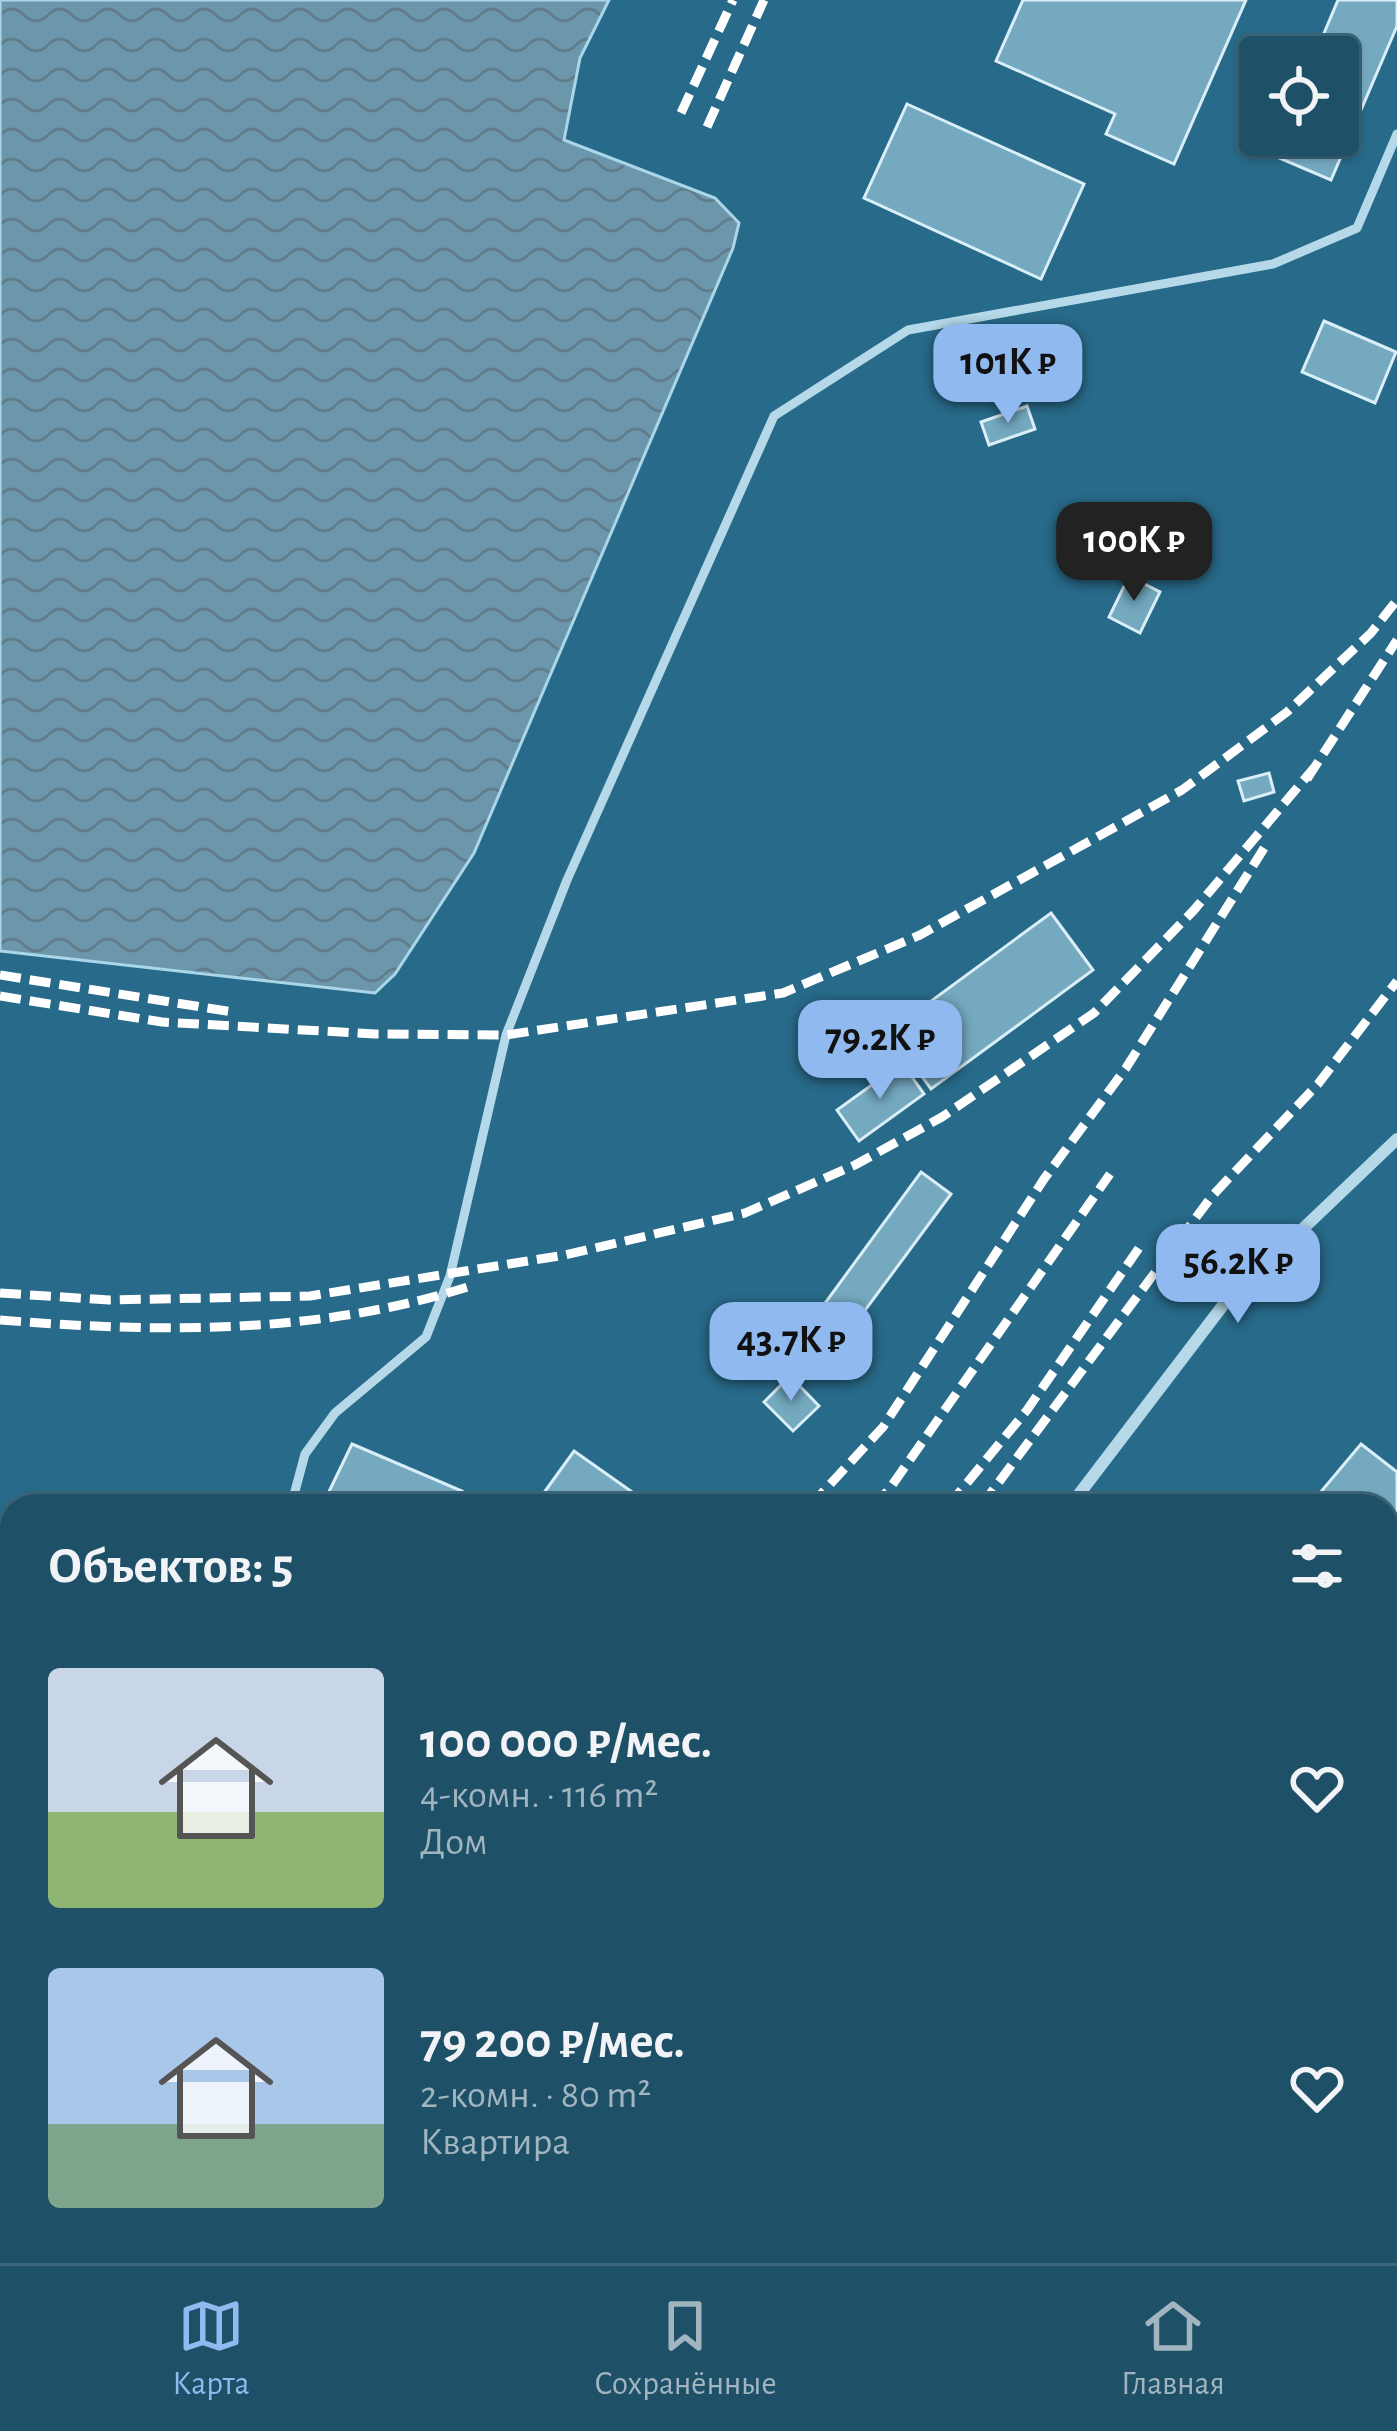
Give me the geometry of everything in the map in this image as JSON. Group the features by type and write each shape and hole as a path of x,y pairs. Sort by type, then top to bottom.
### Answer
{"street":[{"path":"1079,1494 1224,1304 1397,1139"}],"lane":[{"path":"294,1494 305,1454 335,1413 426,1337 450,1276 506,1035 568,880 773,416 908,330 1273,264 1357,228 1397,134"}],"water":[{"path":"0,0 609,0 580,58 564,140 715,198 739,223 733,248 474,853 395,974 375,993 0,951"}],"building":[{"path":"1023,0 1246,0 1174,164 1106,134 1115,114 996,61"},
{"path":"1338,0 1397,0 1397,26 1359,115 1359,36 1323,36"},
{"path":"907,104 1084,184 1041,279 864,198"},
{"path":"1274,156 1341,156 1331,180"},
{"path":"1324,321 1396,352 1375,403 1302,372"},
{"path":"1027,406 1035,429 989,445 981,422"},
{"path":"1129,576 1160,592 1140,633 1109,617"},
{"path":"1269,773 1274,792 1244,801 1238,781"},
{"path":"1051,913 1093,970 931,1089 889,1032"},
{"path":"902,1063 924,1094 859,1141 837,1110"},
{"path":"921,1172 951,1194 852,1328 823,1306"},
{"path":"790,1376 819,1406 793,1431 764,1402"},
{"path":"352,1444 462,1491 461,1494 328,1494"},
{"path":"1361,1444 1397,1472 1397,1494 1319,1494"},
{"path":"574,1451 635,1494 543,1494"}],"railway":[{"path":"681,113 733,0"},
{"path":"707,127 764,0"},
{"path":"0,996 162,1022 375,1034 506,1035 783,993 920,935 1182,790 1287,712 1371,633 1397,600"},
{"path":"1307,779 1397,640"},
{"path":"0,1293 109,1300 310,1296 565,1255 745,1213 855,1165 942,1117 1094,1013 1194,910 1314,768"},
{"path":"821,1494 883,1427 1044,1179 1126,1068 1266,845"},
{"path":"0,975 233,1012"},
{"path":"990,1494 1212,1196 1318,1084 1397,981"},
{"path":"885,1494 1110,1174"},
{"path":"958,1494 1027,1410 1141,1245"},
{"path":"0,1320 120,1327 239,1326 357,1313 474,1285"}]}
